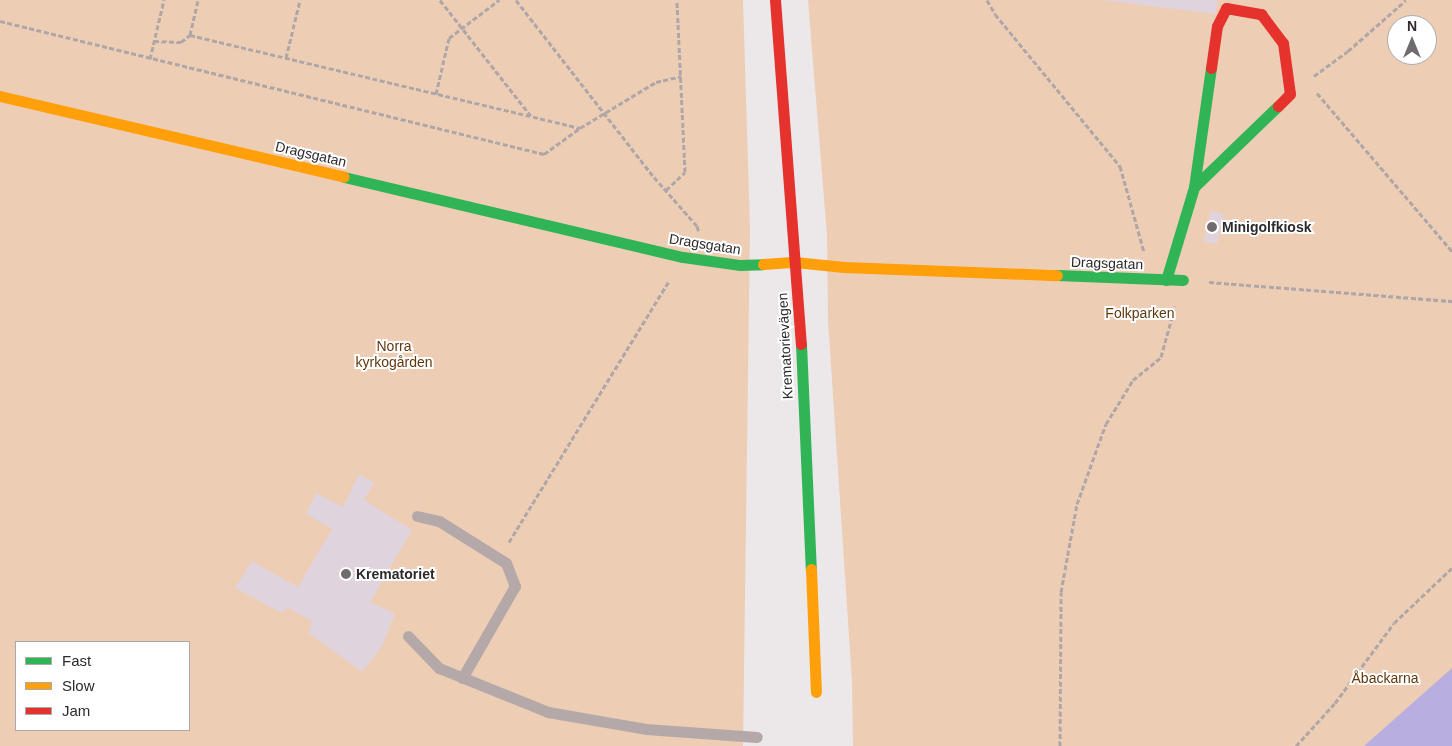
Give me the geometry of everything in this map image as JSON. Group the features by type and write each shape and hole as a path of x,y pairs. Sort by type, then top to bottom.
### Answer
{"street":[{"name":"Krematorievägen","path":"775,0 795,262 816,692"},
{"path":"1166,280 1194,186 1217,26 1226,8 1261,14 1283,43 1290,94 1194,186"},
{"name":"Dragsgatan","path":"0,96 683,257 708,261 740,265 795,262 853,268 1183,280"}],"lane":[{"path":"417,516 439,521 499,558 506,563 515,586 462,678"},
{"path":"408,636 439,668 548,712 646,728 757,738"}],"path":[{"path":"150,59 164,0"},
{"path":"154,40 181,42 190,35 198,0"},
{"path":"286,58 300,0"},
{"path":"440,0 532,117"},
{"path":"436,94 449,38 500,0"},
{"path":"516,0 666,190 697,226 708,261"},
{"path":"666,190 685,172 677,0"},
{"path":"987,0 995,14 1120,166 1151,279"},
{"path":"1290,94 1348,51 1406,0"},
{"path":"0,21 544,154 604,112 656,82 681,76"},
{"path":"190,35 580,128"},
{"path":"1307,81 1452,251"},
{"path":"499,558 683,257"},
{"path":"1060,746 1060,592 1077,504 1106,424 1132,380 1161,357 1183,280 1452,302"},
{"path":"1296,746 1335,703 1394,623 1452,568"}],"green space":[{"name":"Norra kyrkogården","path":"0,0 743,0 750,228 743,746 0,746"},
{"name":"Folkparken","path":"808,0 1452,0 1452,746 853,746 852,681 828,320 827,236"}],"shaded area":[{"path":"1452,668 1452,746 1364,746"}],"building":[{"path":"1102,0 1217,0 1216,14"},
{"name":"Minigolfkiosk","path":"1211,211 1224,214 1217,244 1204,241"},
{"name":"Krematoriet","path":"359,474 374,483 364,500 412,530 370,602 395,614 382,646 362,672 309,633 312,621 288,608 282,613 235,588 252,561 298,587 332,529 306,514 316,493 343,507"}],"traffic: fast":[{"path":"1166,280 1194,187 1211,68"},
{"path":"1194,187 1278,106"},
{"path":"344,177 683,257 740,265 763,264"},
{"path":"1057,275 1183,280"},
{"path":"801,344 811,569"}],"traffic: slow":[{"path":"0,96 344,177"},
{"path":"763,264 795,262 844,267 1057,275"},
{"path":"811,569 816,692"}],"traffic: jam":[{"path":"775,0 801,344"},
{"path":"1211,68 1217,26 1226,8 1261,14 1283,43 1290,94 1278,106"}],"place":[{"name":"Minigolfkiosk","path":"1212,227"},
{"name":"Krematoriet","path":"346,574"}],"park label":[{"name":"Åbackarna","path":"1385,678"}]}
